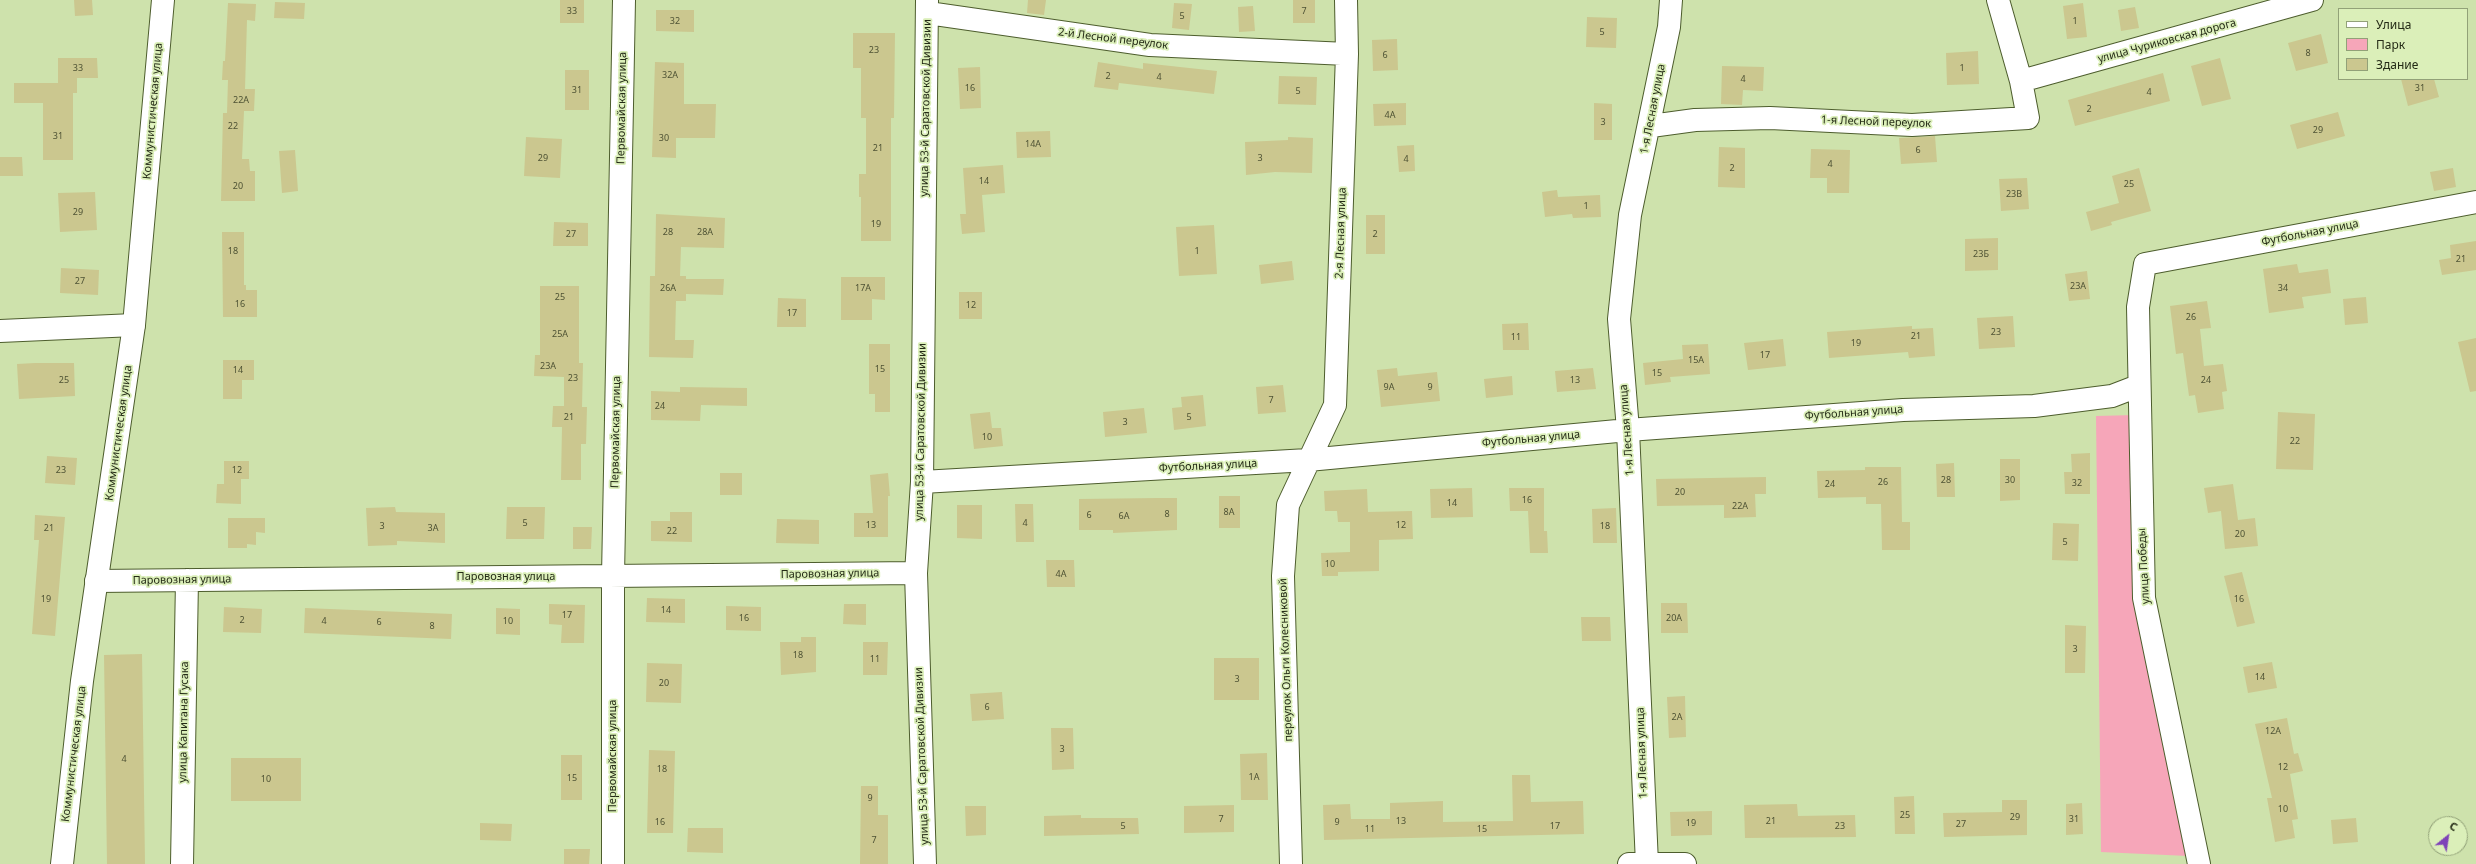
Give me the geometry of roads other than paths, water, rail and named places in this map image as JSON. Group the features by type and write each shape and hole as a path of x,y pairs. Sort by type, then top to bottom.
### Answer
{"street":[{"name":"Коммунистическая улица","path":"62,864 68,797 96,581 134,325 163,0"},
{"name":"Первомайская улица","path":"613,864 613,576 624,0"},
{"name":"2-я Лесная улица","path":"1308,460 1335,405 1347,54 1346,0"},
{"name":"1-я Лесная улица","path":"1647,864 1628,430 1619,319 1630,215 1651,126 1669,27 1671,0"},
{"name":"1-я Лесной переулок","path":"1651,126 1695,120 1770,118 1912,125 2028,118 2021,81 1998,0"},
{"name":"улица Чуриковская дорога","path":"2021,81 2312,0"},
{"name":"2-й Лесной переулок","path":"928,6 1150,45 1347,54"},
{"name":"улица 53-й Саратовской Дивизии","path":"925,864 916,573 922,482 928,6"},
{"name":"Футбольная улица","path":"2145,264 2476,202"},
{"name":"улица Победы","path":"2145,264 2138,307 2138,386 2144,598 2199,864"},
{"path":"0,330 134,325"},
{"name":"Футбольная улица","path":"922,482 1308,460 1628,430 1903,410 2034,406 2112,396 2138,386"},
{"name":"переулок Ольги Колесниковой","path":"1291,864 1283,576 1288,505 1308,460"},
{"name":"Паровозная улица","path":"96,581 916,573"},
{"name":"улица Капитана Гусака","path":"182,864 187,580"},
{"path":"1629,864 1685,864"}]}
